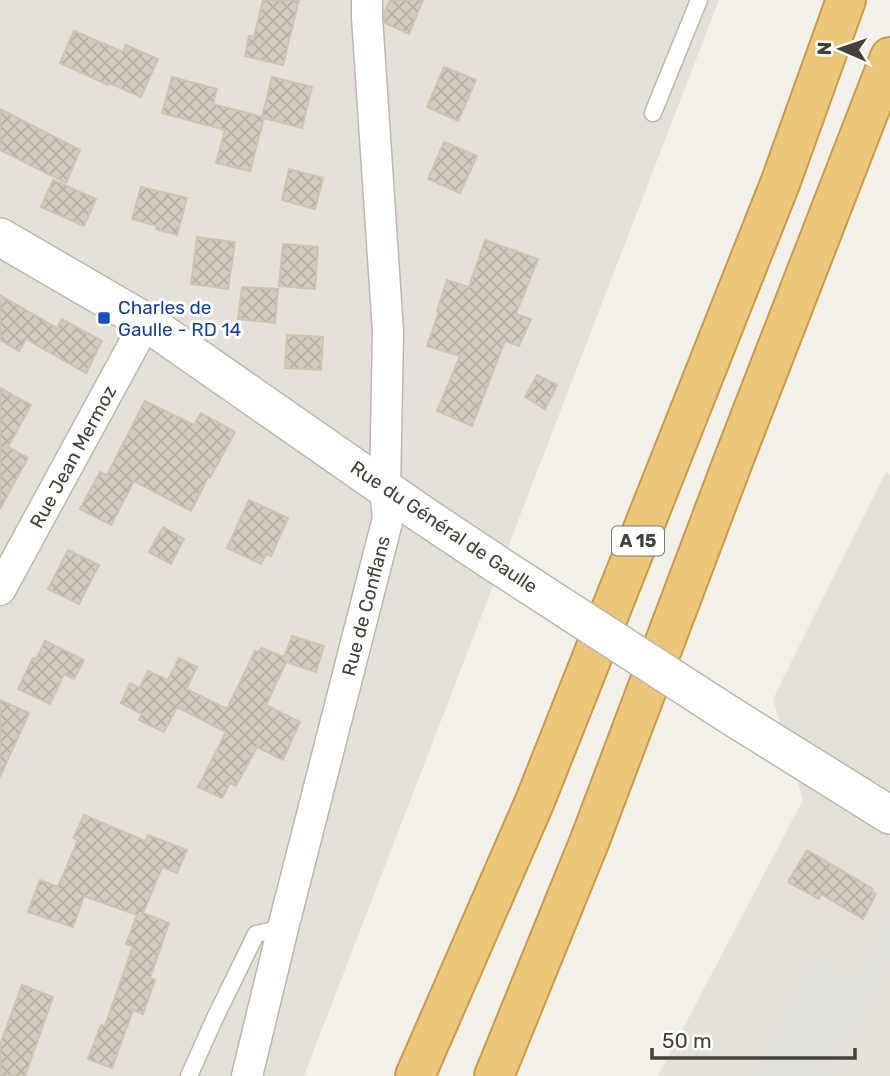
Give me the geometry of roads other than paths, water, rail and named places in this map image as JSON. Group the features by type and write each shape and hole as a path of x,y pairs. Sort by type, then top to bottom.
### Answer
{"highway":[{"name":"A 15","path":"415,1076 535,801 780,181 846,0"},
{"path":"494,1076 590,840 890,57"}],"street":[{"name":"Rue de Conflans","path":"247,1076 388,517 385,488 388,332 367,0"},
{"name":"Rue du Général de Gaulle","path":"0,237 146,322 498,565 890,815"},
{"name":"Rue Jean Mermoz","path":"0,590 146,322"}],"lane":[{"path":"653,113 699,0"},
{"path":"189,1076 256,934 283,928"}],"place":[{"name":"Charles de Gaulle - RD 14","path":"104,318"}]}
